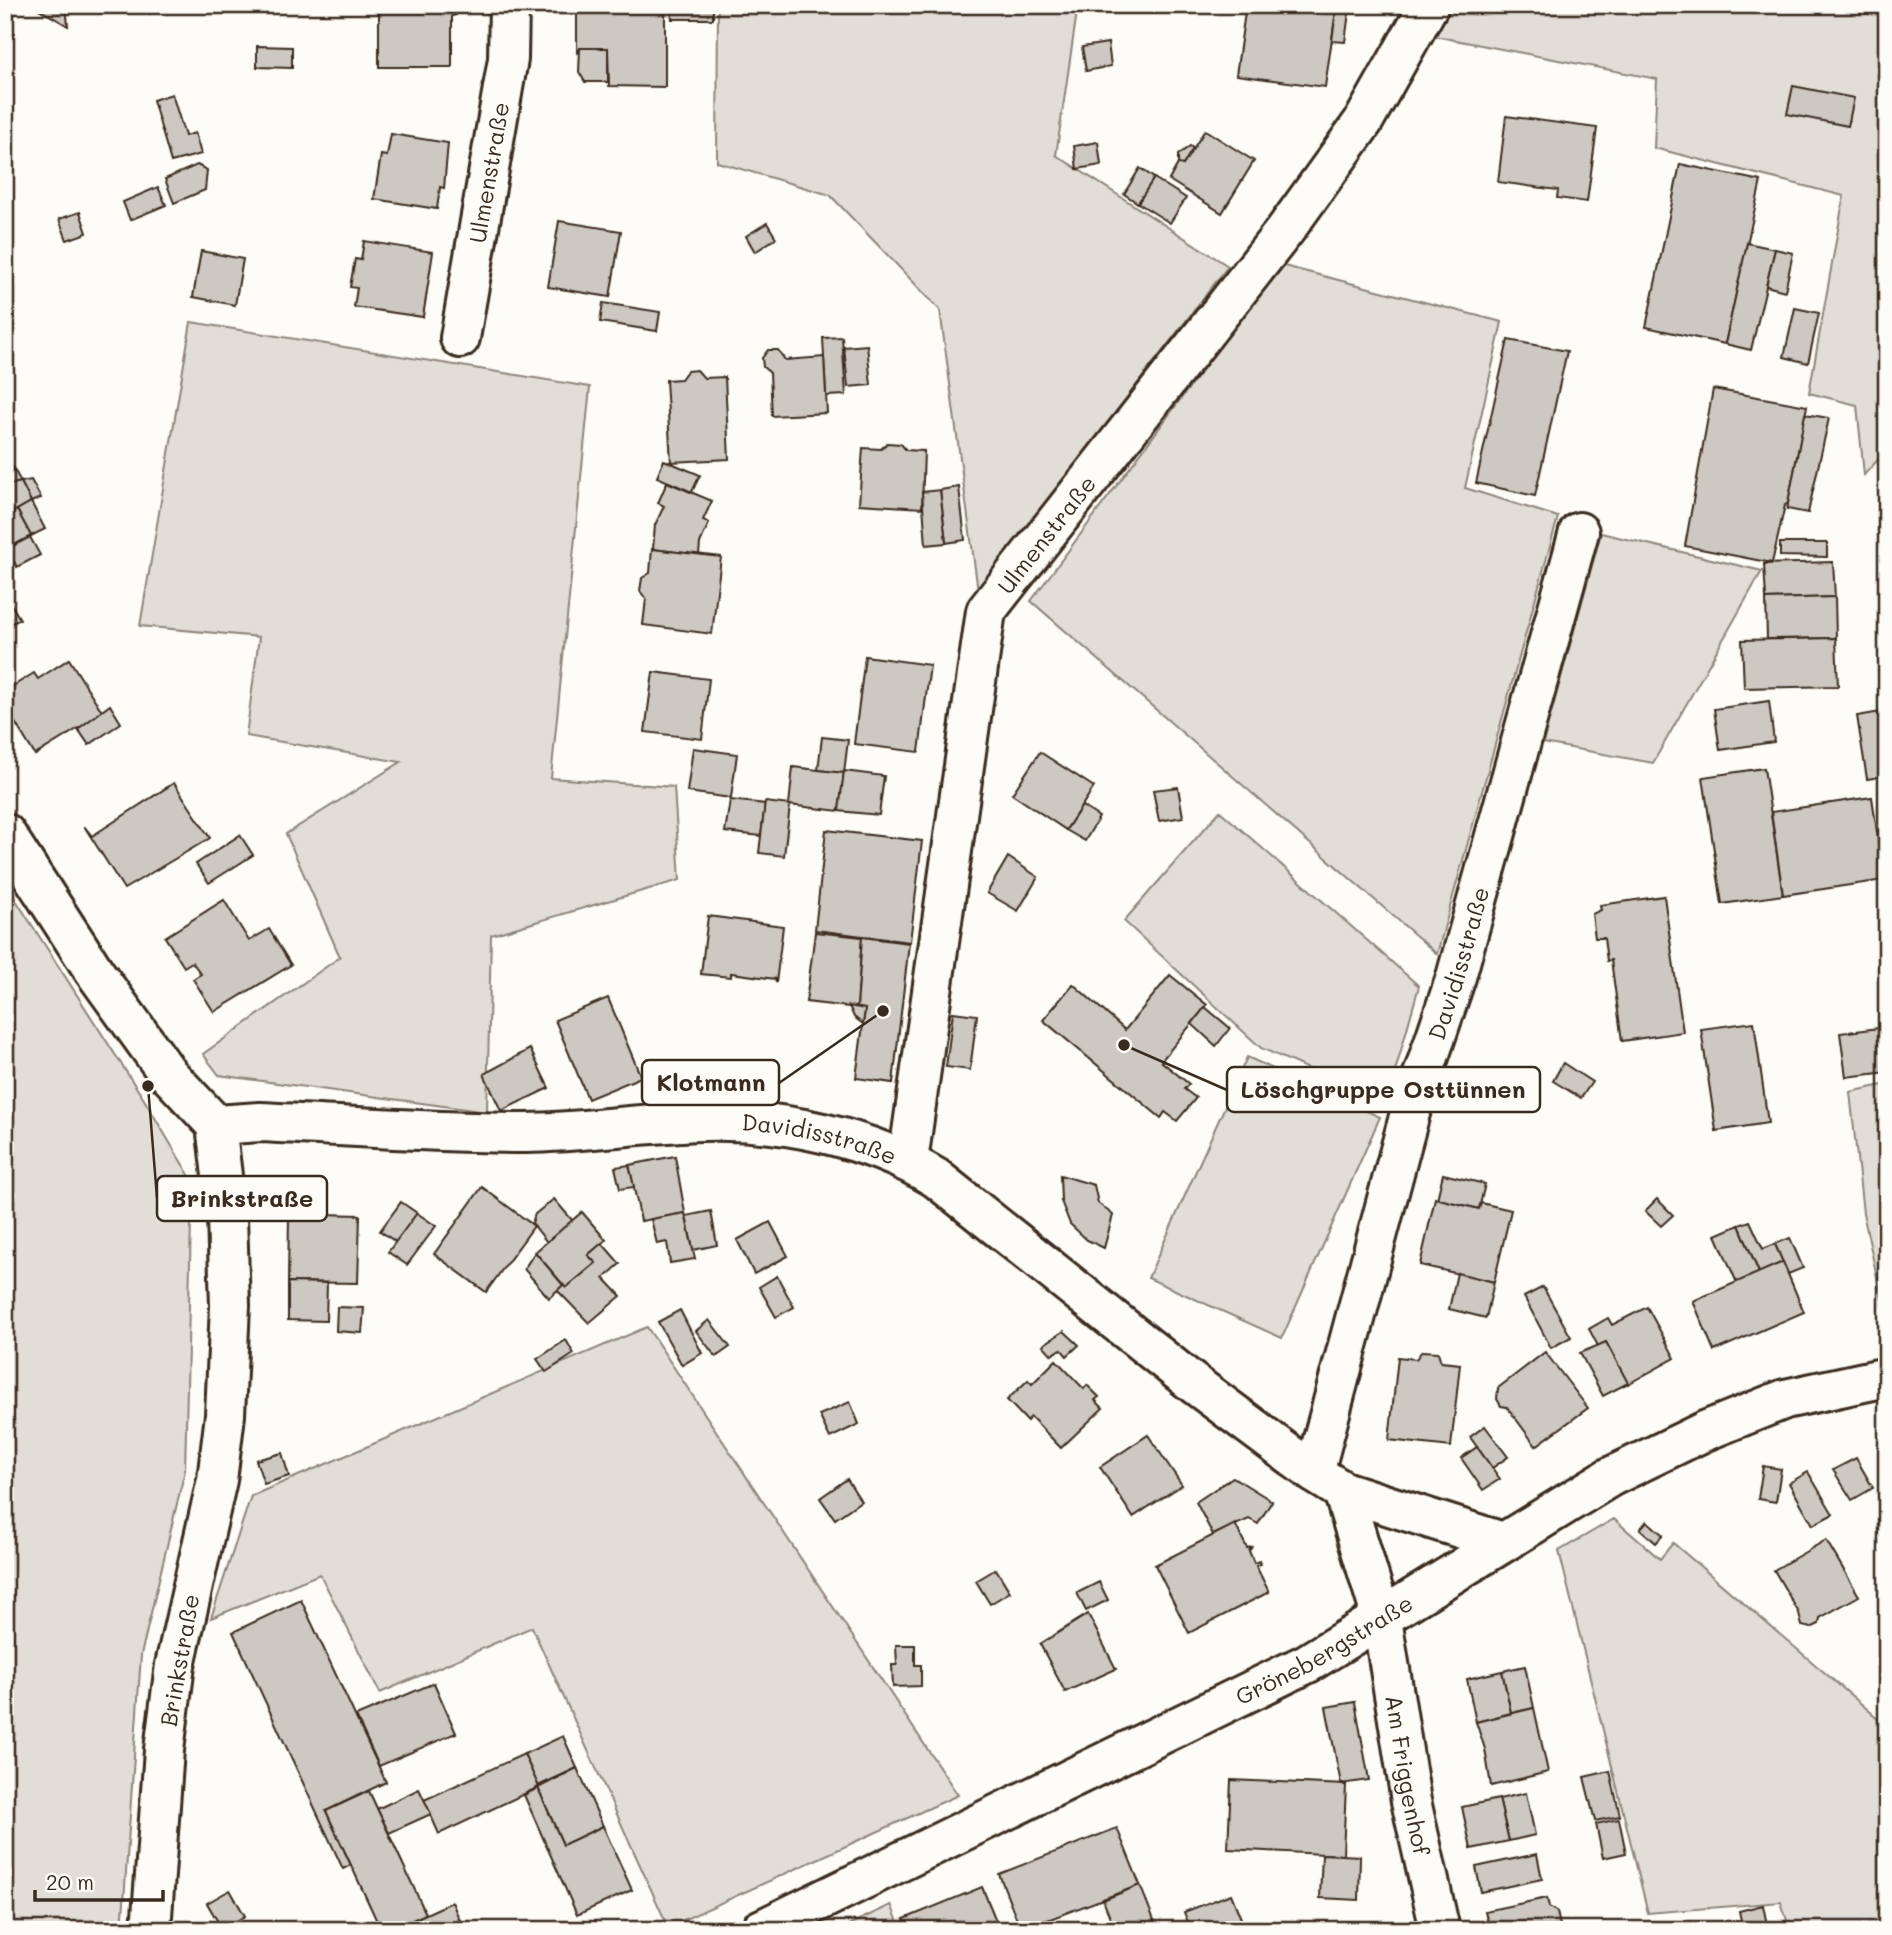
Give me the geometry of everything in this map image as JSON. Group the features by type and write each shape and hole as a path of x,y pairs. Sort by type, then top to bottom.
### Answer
{"street":[{"name":"Ulmenstraße","path":"460,338 508,59 509,5"},
{"name":"Ulmenstraße","path":"908,1161 986,611 1286,229 1363,122 1429,5"},
{"name":"Davidisstraße","path":"1329,1482 1410,1113 1456,977 1579,532"},
{"path":"5,833 94,971 154,1055 216,1125"},
{"name":"Davidisstraße","path":"216,1125 260,1122 527,1133 703,1120 760,1122 816,1133 908,1161 936,1178 1193,1383 1329,1482 1503,1542"},
{"name":"Brinkstraße","path":"151,1930 164,1750 175,1665 217,1480 225,1415 230,1305 227,1218 216,1125"},
{"name":"Grönebergstraße","path":"760,1930 1308,1663 1610,1477 1705,1431 1785,1399 1887,1377"},
{"path":"1329,1482 1382,1619"},
{"name":"Am Friggenhof","path":"1382,1619 1411,1801 1440,1930"}],"shaded area":[{"path":"718,5 1078,5 1056,155 1228,266 978,591 940,310 830,195 717,162"},
{"path":"1445,5 1887,5 1887,450 1864,475 1857,405 1809,393 1844,196 1654,148 1657,79 1434,36"},
{"path":"1280,265 1502,322 1465,488 1558,517 1437,954 1031,601"},
{"path":"191,322 590,387 551,778 674,787 680,880 491,935 487,1112 219,1075 203,1054 340,957 286,834 401,762 246,736 259,637 140,626"},
{"path":"1601,533 1762,571 1653,763 1543,743"},
{"path":"1220,811 1419,986 1386,1104 1261,1048 1124,921"},
{"path":"5,883 145,1101 192,1180 185,1470 141,1655 122,1930 5,1930"},
{"path":"1247,1057 1380,1117 1282,1338 1148,1278"},
{"path":"1887,1084 1887,1323 1863,1213 1850,1092"},
{"path":"647,1327 958,1795 668,1927 532,1627 380,1693 320,1574 211,1618 251,1496"},
{"path":"1614,1519 1660,1559 1673,1543 1887,1726 1887,1930 1790,1930 1781,1902 1648,1913 1559,1551"},
{"path":"891,1905 901,1930 838,1930"}],"building":[{"path":"32,5 66,5 68,26"},
{"path":"379,5 456,5 456,15 452,16 452,67 379,67"},
{"path":"545,5 577,5 577,13 545,14"},
{"path":"577,5 665,5 665,87 609,86 608,48 580,48 577,54"},
{"path":"671,5 713,5 713,19 672,19"},
{"path":"1246,5 1290,5 1336,11 1325,87 1236,75"},
{"path":"1306,5 1350,5 1345,42 1332,41 1336,11"},
{"path":"1108,43 1111,66 1086,71 1082,47"},
{"path":"257,46 292,47 292,68 257,67"},
{"path":"580,48 608,48 608,82 585,82 579,72"},
{"path":"1793,86 1854,98 1848,126 1787,114"},
{"path":"172,94 185,136 195,133 201,154 171,162 153,100"},
{"path":"1506,116 1597,128 1587,202 1557,198 1558,190 1498,182"},
{"path":"1205,130 1254,161 1222,213 1169,180 1179,162 1183,165"},
{"path":"391,134 448,143 444,188 440,187 437,209 374,199 381,155 387,156"},
{"path":"1098,142 1101,165 1077,169 1074,146"},
{"path":"1190,146 1193,148 1183,165 1178,164 1178,155"},
{"path":"1680,164 1761,181 1725,344 1646,327"},
{"path":"197,165 207,170 205,190 174,203 165,179"},
{"path":"1140,168 1154,178 1138,203 1124,194"},
{"path":"1154,178 1186,198 1170,223 1138,203"},
{"path":"158,187 166,205 130,220 123,202"},
{"path":"80,212 87,233 67,240 59,219"},
{"path":"559,221 621,231 610,297 548,287"},
{"path":"767,223 776,238 755,252 746,236"},
{"path":"364,241 433,252 423,317 354,307 357,288 350,287 355,259 361,260"},
{"path":"1747,243 1775,249 1751,350 1725,344"},
{"path":"1775,249 1793,253 1785,291 1766,286"},
{"path":"201,251 243,259 235,305 193,297"},
{"path":"603,303 660,312 657,331 600,322"},
{"path":"1795,308 1819,313 1808,363 1784,357"},
{"path":"842,337 846,395 826,396 823,338"},
{"path":"1508,340 1567,351 1535,496 1476,483"},
{"path":"867,345 871,385 848,387 844,347"},
{"path":"768,350 778,350 785,360 824,357 827,413 772,416 770,373 763,367 762,358"},
{"path":"697,370 704,378 725,377 729,459 671,462 666,380 681,379 687,371"},
{"path":"1713,389 1807,406 1788,503 1785,505 1772,563 1685,546"},
{"path":"1805,414 1829,418 1808,513 1787,509"},
{"path":"887,443 901,444 906,450 924,451 922,508 859,504 863,448 881,449"},
{"path":"9,460 21,482 5,486 5,461"},
{"path":"664,460 700,475 692,492 657,477"},
{"path":"31,480 41,498 31,502 21,482"},
{"path":"21,482 31,502 5,517 5,486"},
{"path":"667,482 712,501 703,520 709,523 700,543 699,555 653,549 655,525 664,506 658,503"},
{"path":"959,487 965,540 946,543 940,490"},
{"path":"940,490 946,543 926,545 922,492"},
{"path":"31,502 45,529 31,536 17,510"},
{"path":"17,510 31,536 5,550 5,517"},
{"path":"30,537 40,555 17,567 7,549"},
{"path":"1780,543 1827,543 1827,557 1780,556"},
{"path":"652,549 721,557 712,634 643,625 646,599 640,591 642,578 650,573"},
{"path":"1833,562 1835,597 1766,599 1764,564"},
{"path":"5,594 20,619 5,627"},
{"path":"1835,597 1836,638 1767,639 1766,599"},
{"path":"1836,638 1838,686 1744,688 1742,640"},
{"path":"865,656 930,665 919,752 854,744"},
{"path":"69,659 103,713 35,755 5,706 5,691 34,673 38,679"},
{"path":"653,672 709,679 702,739 645,732"},
{"path":"1769,701 1774,742 1720,750 1714,709"},
{"path":"110,705 121,723 89,745 78,729"},
{"path":"1887,711 1887,776 1867,779 1857,716"},
{"path":"822,737 848,740 844,773 818,770"},
{"path":"693,748 737,754 731,798 687,792"},
{"path":"1040,752 1094,787 1066,830 1012,794"},
{"path":"793,767 844,773 839,811 789,805"},
{"path":"1764,768 1783,895 1722,904 1703,777"},
{"path":"844,771 884,776 879,815 839,811"},
{"path":"174,783 210,838 124,889 84,826 92,836"},
{"path":"1178,787 1183,817 1159,821 1153,790"},
{"path":"1872,797 1884,880 1783,895 1771,812"},
{"path":"730,800 765,804 761,836 725,832"},
{"path":"765,802 790,805 784,856 759,853"},
{"path":"1082,806 1099,817 1085,841 1066,830"},
{"path":"826,830 922,841 910,942 815,930"},
{"path":"240,835 253,855 209,883 196,864"},
{"path":"1008,857 1038,877 1018,911 987,893"},
{"path":"1664,896 1683,1032 1622,1041 1611,960 1607,961 1604,938 1595,938 1592,914 1601,910 1600,905"},
{"path":"224,900 249,941 269,929 291,965 214,1012 193,979 201,974 192,962 184,967 165,937"},
{"path":"708,916 783,926 776,983 775,979 731,973 731,977 701,974"},
{"path":"815,932 862,937 857,1008 806,1002"},
{"path":"862,937 909,943 893,1083 856,1078 865,1009 857,1008"},
{"path":"1170,975 1207,1005 1161,1061 1189,1084 1184,1089 1196,1098 1177,1121 1165,1112 1161,1118 1043,1020 1073,984 1125,1030"},
{"path":"608,998 641,1077 588,1099 555,1020"},
{"path":"849,1006 865,1009 863,1024 854,1017"},
{"path":"1205,1007 1230,1028 1216,1046 1192,1024"},
{"path":"953,1012 977,1015 970,1070 946,1067"},
{"path":"1754,1022 1768,1123 1716,1131 1701,1029"},
{"path":"1887,1027 1887,1072 1846,1077 1840,1033"},
{"path":"530,1049 549,1088 501,1111 484,1074"},
{"path":"1563,1063 1592,1082 1581,1098 1553,1081"},
{"path":"675,1156 685,1213 641,1221 629,1165"},
{"path":"629,1165 634,1187 620,1189 615,1167"},
{"path":"1443,1174 1485,1184 1479,1209 1437,1199"},
{"path":"1060,1175 1094,1185 1098,1203 1113,1215 1104,1248 1087,1240 1070,1224 1061,1201"},
{"path":"482,1187 534,1226 486,1292 434,1254"},
{"path":"1435,1198 1479,1209 1481,1203 1511,1210 1494,1282 1420,1265"},
{"path":"554,1199 573,1221 547,1242 532,1223 535,1214"},
{"path":"1657,1199 1673,1215 1661,1226 1645,1211"},
{"path":"401,1202 417,1213 396,1242 380,1231"},
{"path":"300,1205 313,1205 322,1214 360,1215 358,1283 288,1282 289,1215"},
{"path":"711,1211 717,1245 693,1250 686,1216"},
{"path":"582,1212 606,1240 588,1255 596,1263 566,1288 535,1252"},
{"path":"417,1213 436,1226 407,1265 388,1252"},
{"path":"685,1213 695,1259 670,1263 667,1242 657,1244 651,1219"},
{"path":"1750,1221 1763,1249 1775,1244 1783,1262 1759,1273 1739,1225"},
{"path":"770,1222 788,1256 754,1274 737,1240"},
{"path":"1739,1225 1759,1273 1737,1283 1716,1235"},
{"path":"1790,1238 1803,1268 1788,1274 1775,1244"},
{"path":"602,1243 620,1264 604,1278 621,1296 589,1323 557,1290 563,1285 566,1288 596,1263 588,1255"},
{"path":"535,1252 563,1285 549,1298 524,1269"},
{"path":"1783,1262 1804,1312 1714,1351 1693,1301"},
{"path":"1457,1273 1494,1282 1486,1318 1449,1309"},
{"path":"777,1276 794,1307 776,1317 759,1287"},
{"path":"288,1282 327,1283 326,1321 288,1320"},
{"path":"1543,1287 1571,1337 1551,1348 1524,1297"},
{"path":"337,1307 364,1308 362,1333 336,1331"},
{"path":"1647,1307 1675,1358 1628,1384 1606,1342 1598,1346 1589,1329 1608,1318 1612,1325"},
{"path":"680,1310 702,1353 682,1365 658,1322"},
{"path":"709,1320 730,1347 716,1357 696,1331"},
{"path":"1064,1331 1079,1345 1067,1356 1061,1349 1052,1355 1043,1345"},
{"path":"566,1340 574,1354 546,1372 537,1359"},
{"path":"1606,1342 1628,1383 1603,1396 1580,1353"},
{"path":"1422,1351 1438,1352 1441,1362 1460,1364 1451,1447 1389,1440 1398,1357 1416,1359"},
{"path":"1545,1352 1588,1408 1536,1446 1507,1407 1501,1406 1497,1399 1498,1388"},
{"path":"1056,1360 1084,1389 1087,1385 1099,1397 1095,1400 1103,1408 1061,1448 1031,1417 1027,1421 1007,1400 1028,1380 1032,1384"},
{"path":"850,1402 859,1424 830,1438 819,1415"},
{"path":"1485,1426 1508,1457 1492,1468 1470,1437"},
{"path":"1148,1435 1182,1485 1133,1517 1100,1467"},
{"path":"1477,1447 1500,1479 1483,1490 1461,1458"},
{"path":"282,1453 289,1476 264,1484 256,1460"},
{"path":"1856,1458 1873,1488 1852,1500 1833,1470"},
{"path":"1763,1466 1781,1469 1776,1502 1758,1499"},
{"path":"1808,1472 1833,1514 1813,1525 1789,1483"},
{"path":"1233,1477 1272,1501 1258,1524 1249,1519 1213,1535 1196,1502"},
{"path":"847,1479 861,1501 835,1519 820,1498"},
{"path":"1647,1521 1663,1535 1656,1543 1640,1529"},
{"path":"1235,1524 1247,1548 1252,1547 1249,1551 1254,1563 1259,1561 1260,1564 1256,1566 1269,1592 1189,1633 1155,1565"},
{"path":"1826,1540 1859,1596 1820,1618 1819,1624 1811,1628 1802,1626 1799,1613 1774,1570"},
{"path":"996,1569 1010,1592 990,1604 976,1581"},
{"path":"1099,1582 1108,1600 1086,1611 1077,1593"},
{"path":"301,1600 386,1782 326,1811 351,1865 343,1869 233,1632"},
{"path":"1088,1614 1116,1669 1065,1692 1040,1644"},
{"path":"896,1645 915,1645 915,1665 921,1665 921,1686 893,1687 892,1665 897,1665"},
{"path":"1525,1666 1534,1708 1511,1713 1502,1671"},
{"path":"1502,1671 1511,1713 1476,1722 1467,1679"},
{"path":"434,1683 456,1733 379,1766 356,1716"},
{"path":"1355,1702 1369,1780 1341,1784 1326,1707"},
{"path":"1534,1708 1548,1772 1491,1786 1485,1749 1476,1722"},
{"path":"563,1736 577,1768 538,1786 524,1754"},
{"path":"524,1754 539,1787 439,1834 424,1800"},
{"path":"577,1768 603,1826 563,1845 538,1788"},
{"path":"1610,1771 1620,1816 1595,1821 1584,1777"},
{"path":"1231,1780 1346,1785 1343,1855 1228,1849"},
{"path":"538,1788 563,1845 603,1826 632,1890 577,1915 524,1795"},
{"path":"419,1789 431,1814 389,1833 377,1809"},
{"path":"369,1791 426,1914 391,1930 381,1930 326,1811"},
{"path":"1526,1793 1535,1835 1509,1841 1499,1799"},
{"path":"1499,1799 1509,1841 1471,1849 1462,1807"},
{"path":"1619,1819 1626,1853 1603,1858 1596,1824"},
{"path":"1117,1828 1140,1885 1021,1930 999,1874"},
{"path":"1322,1854 1360,1856 1359,1900 1320,1898"},
{"path":"1537,1854 1542,1879 1481,1892 1476,1867"},
{"path":"1140,1885 1158,1930 1115,1930 1103,1900"},
{"path":"982,1887 1000,1930 909,1930 904,1919"},
{"path":"230,1890 245,1916 222,1929 207,1903"},
{"path":"1231,1894 1244,1926 1235,1930 1191,1930 1184,1912"},
{"path":"1547,1898 1549,1907 1557,1912 1561,1930 1490,1930 1485,1911"},
{"path":"452,1902 464,1930 391,1930 426,1914"},
{"path":"1763,1905 1768,1930 1743,1930 1739,1911"}],"place":[{"name":"Klotmann","path":"883,1011"},
{"name":"Löschgruppe Osttünnen","path":"1124,1045"},
{"name":"Brinkstraße","path":"148,1086"}]}
